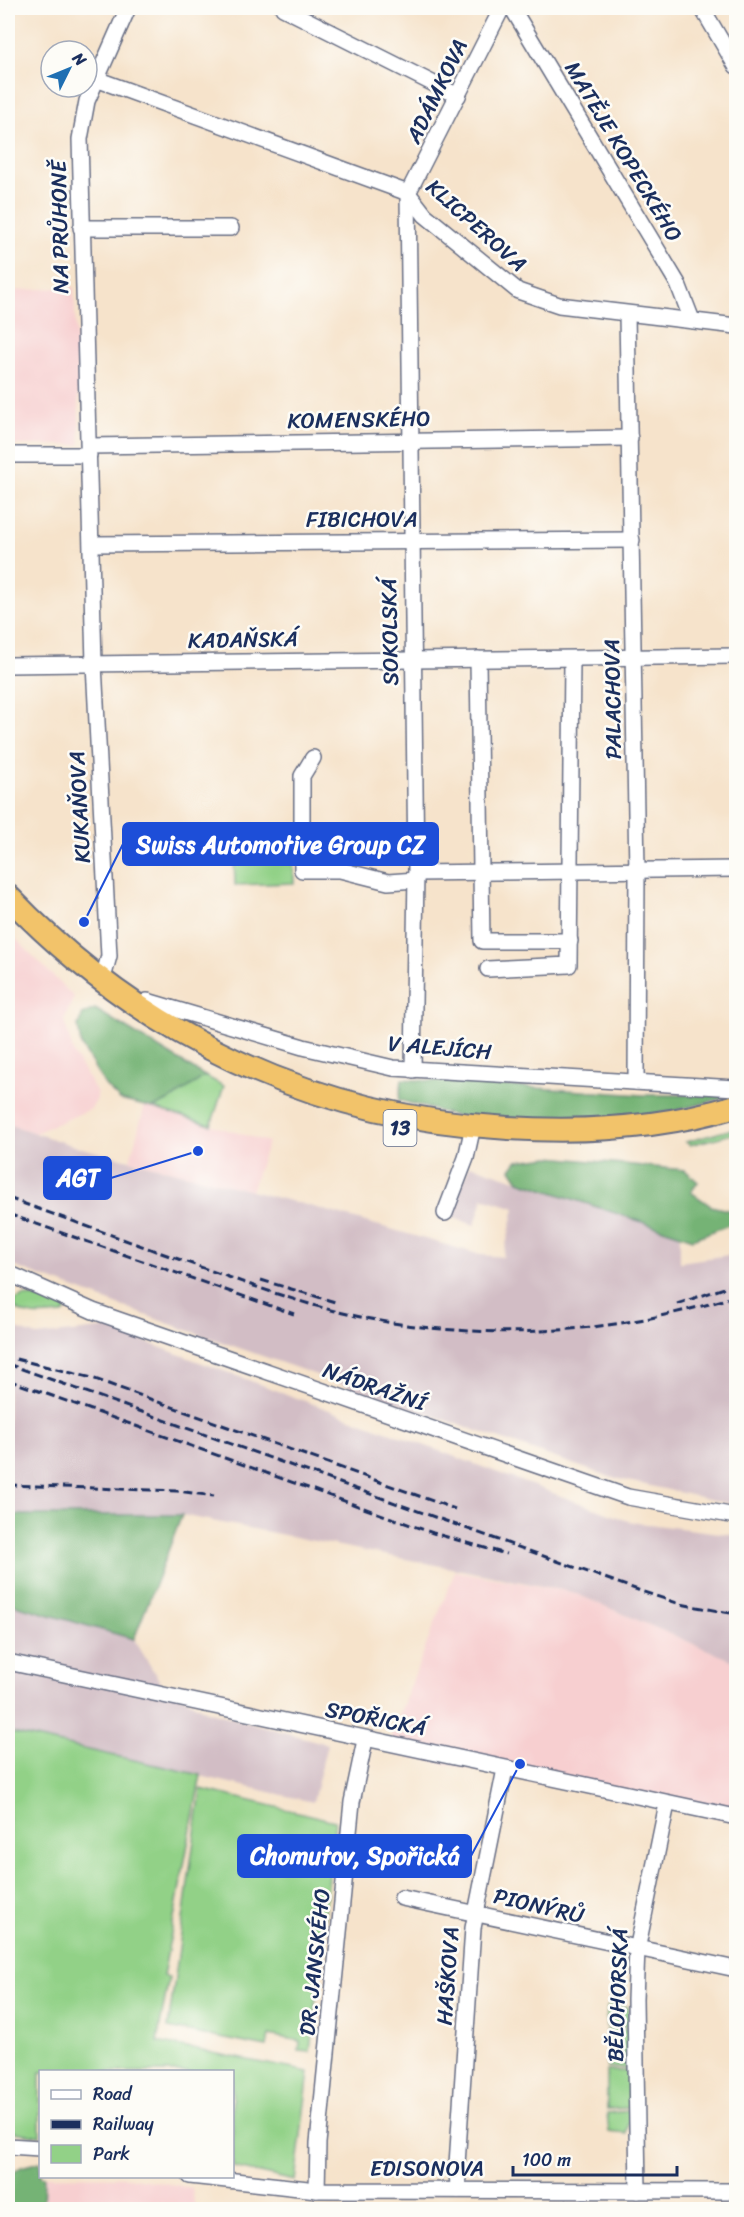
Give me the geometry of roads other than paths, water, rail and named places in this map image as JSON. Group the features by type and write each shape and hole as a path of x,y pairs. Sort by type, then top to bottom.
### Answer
{"highway":[{"name":"13","path":"8,896 97,986"},
{"name":"13","path":"8,916 172,1043 270,1091 354,1118 421,1133 568,1132 643,1126 736,1106"},
{"name":"13","path":"472,1133 599,1143 677,1133 736,1119"}],"street":[{"name":"NA PRŮHONĚ","path":"99,72 128,8"},
{"path":"283,8 458,96"},
{"path":"310,21 318,8"},
{"name":"ADÁMKOVA","path":"408,193 502,8"},
{"name":"MATĚJE KOPECKÉHO","path":"512,8 678,284 692,320"},
{"path":"702,8 736,66"},
{"name":"KLICPEROVA","path":"99,80 408,193 425,215 518,291 559,305 736,326"},
{"name":"NA PRŮHONĚ","path":"88,99 80,139 94,664"},
{"name":"SOKOLSKÁ","path":"408,193 410,541 416,876 413,1070"},
{"path":"81,228 231,228"},
{"name":"PALACHOVA","path":"627,314 637,870 636,1083"},
{"name":"KOMENSKÉHO","path":"89,450 411,441 630,438"},
{"path":"8,455 89,450"},
{"name":"FIBICHOVA","path":"92,544 632,540"},
{"name":"KADAŇSKÁ","path":"8,665 478,659 572,660 736,656"},
{"path":"478,659 482,941 570,941"},
{"path":"488,969 569,965 572,660"},
{"name":"KUKAŇOVA","path":"94,664 109,956 97,986"},
{"path":"313,758 302,776 302,870 340,870 388,882 416,876 480,870 736,869"},
{"name":"V ALEJÍCH","path":"147,1001 303,1047 413,1070 736,1088"},
{"path":"445,1213 472,1133"},
{"name":"NÁDRAŽNÍ","path":"8,1273 93,1311 628,1497 736,1516"},
{"name":"SPOŘICKÁ","path":"8,1662 365,1740 736,1817"},
{"name":"DR. JANSKÉHO","path":"317,2190 318,2143 352,1803 365,1740"},
{"name":"HAŠKOVA","path":"458,2190 456,2164 475,1914 506,1769"},
{"name":"BĚLOHORSKÁ","path":"638,2191 635,1999 637,1950 667,1804"},
{"name":"PIONÝRŮ","path":"402,1898 637,1950 736,1969"},
{"path":"9,2148 39,2148"},
{"name":"EDISONOVA","path":"208,2178 317,2190 736,2191"}],"railway":[{"path":"8,1198 295,1300 356,1316 403,1324 451,1330 499,1332 595,1327 690,1309 736,1296"},
{"path":"8,1214 294,1314"},
{"path":"261,1280 335,1302"},
{"path":"677,1304 736,1284"},
{"path":"16,1359 92,1378 455,1509"},
{"path":"8,1364 638,1590 680,1604 736,1614"},
{"path":"8,1380 433,1533 506,1554"},
{"path":"8,1485 177,1491 214,1496"}],"place":[{"name":"Swiss Automotive Group CZ","path":"84,922"},
{"name":"AGT","path":"198,1151"},
{"name":"Chomutov, Spořická","path":"520,1764"}]}
